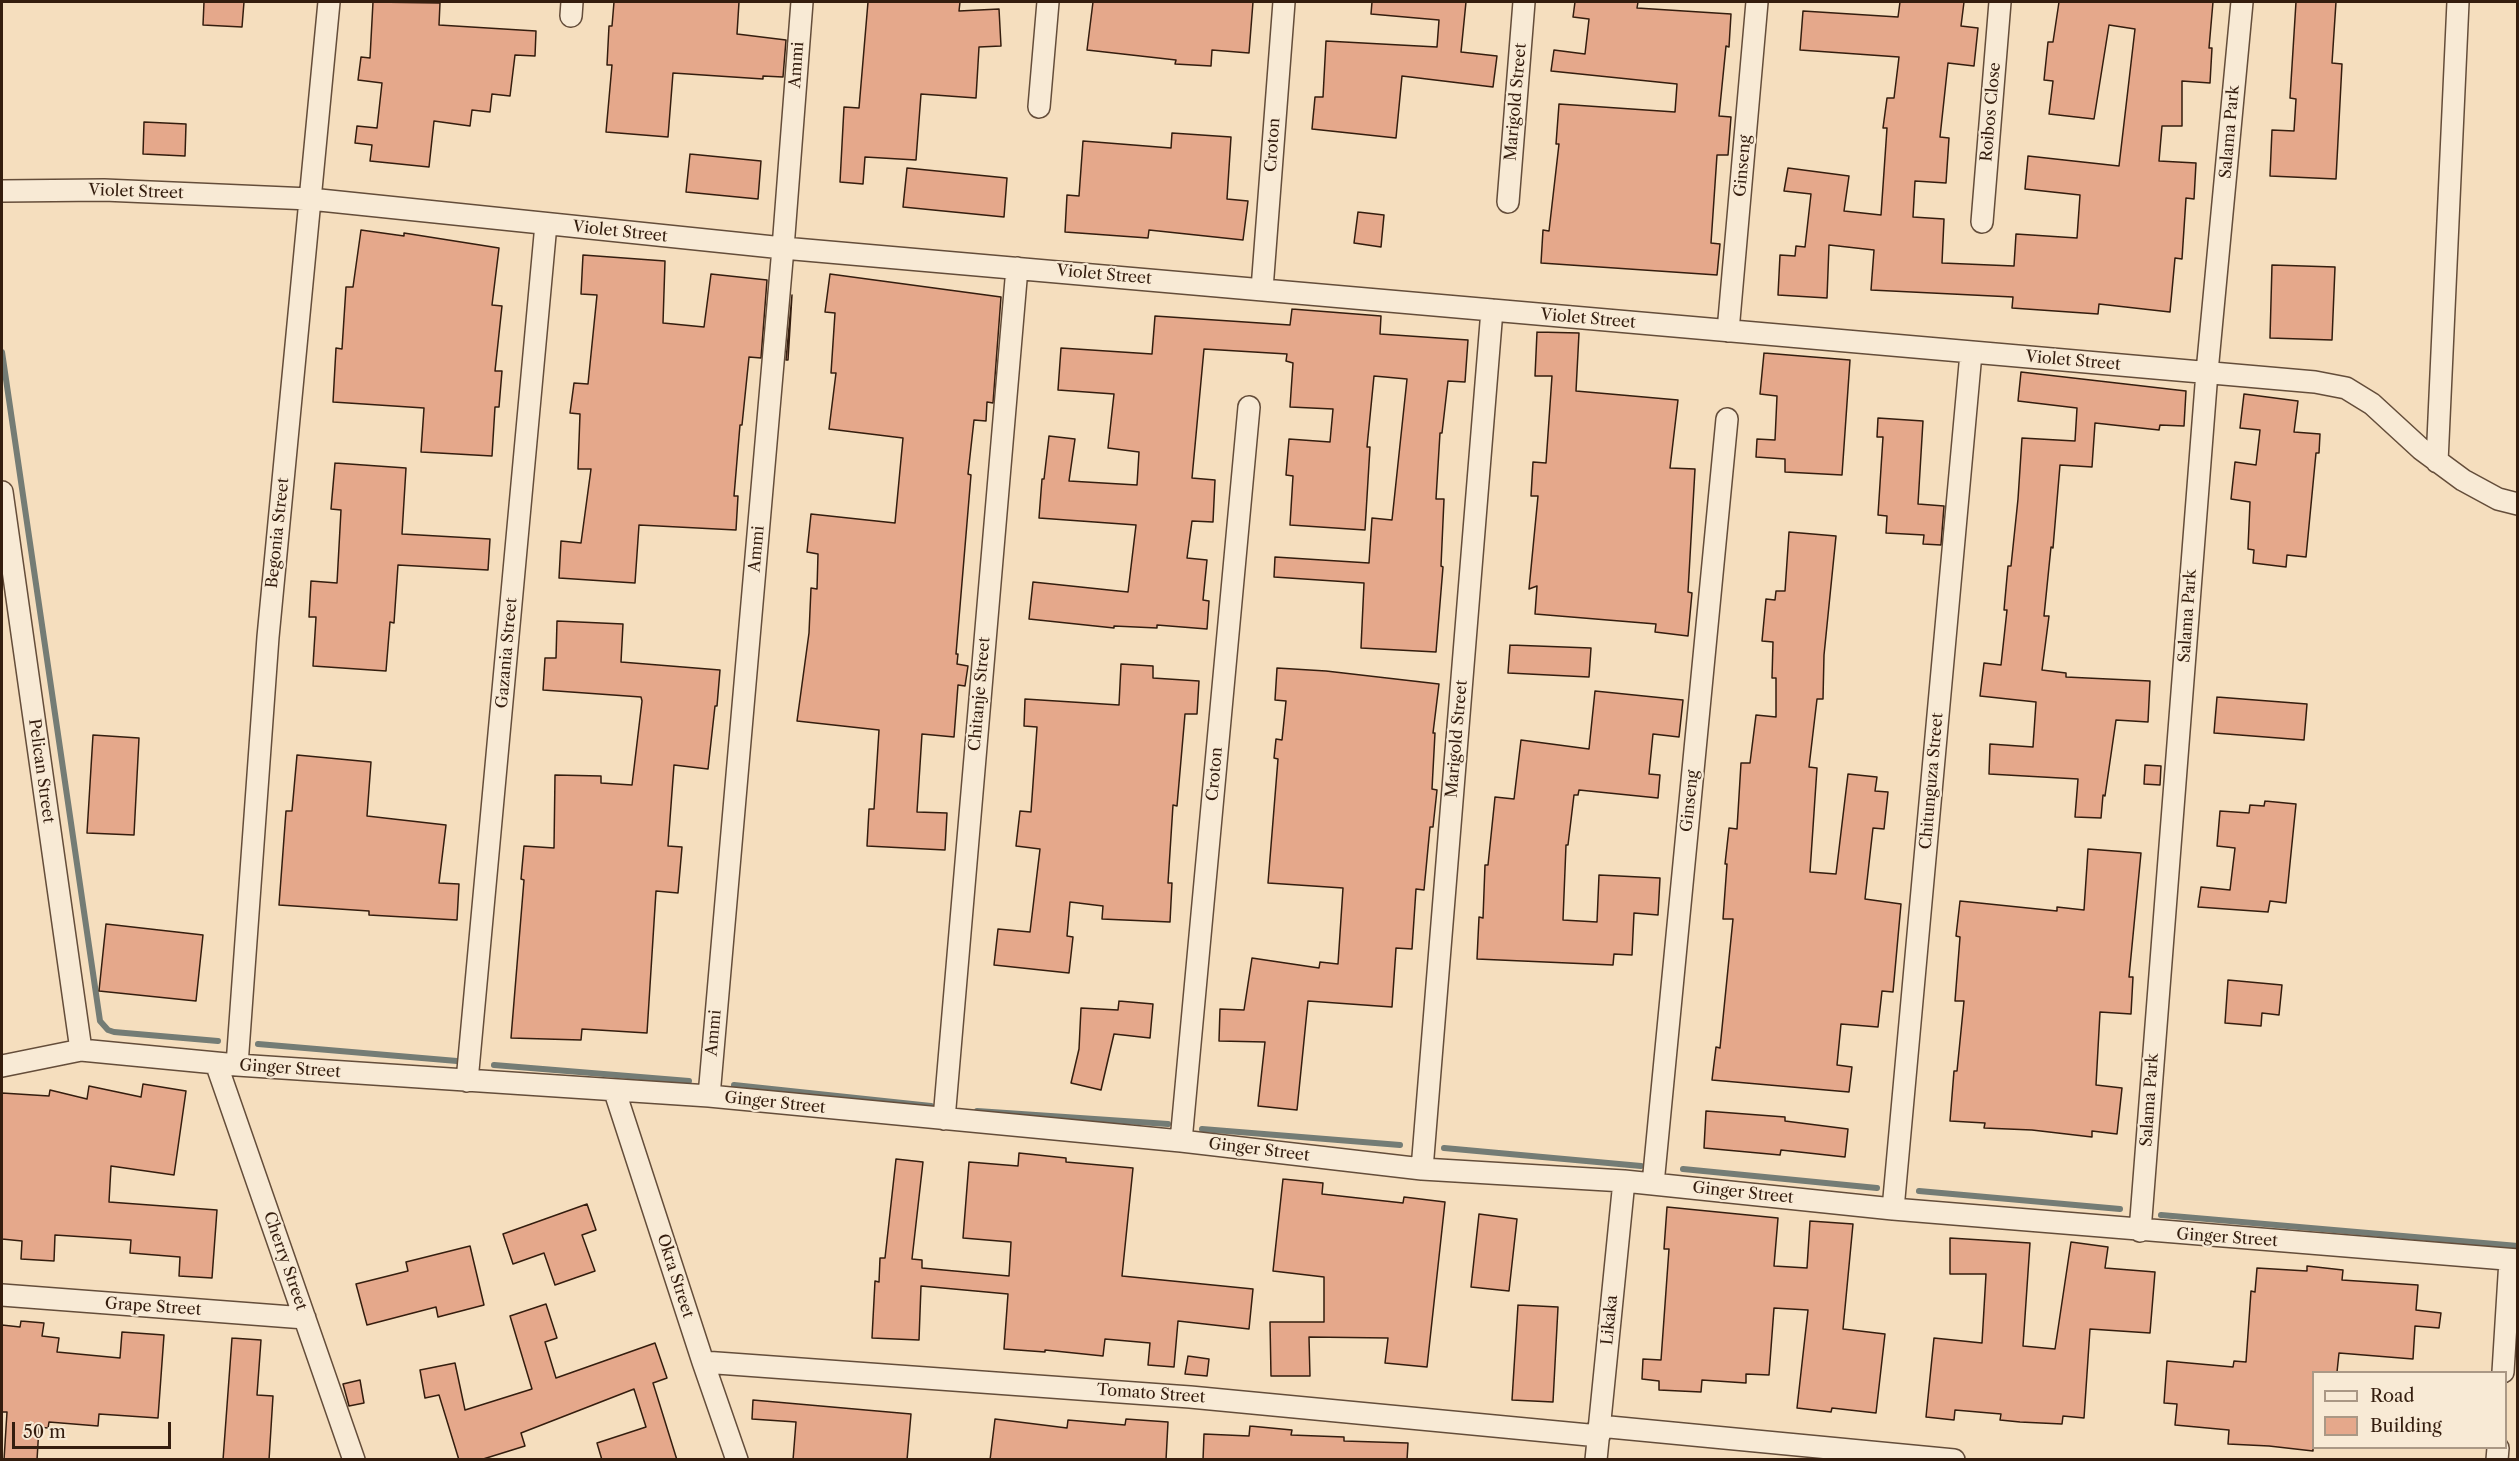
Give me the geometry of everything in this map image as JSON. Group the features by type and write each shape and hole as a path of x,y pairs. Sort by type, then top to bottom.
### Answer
{"street":[{"name":"Begonia Street","path":"226,1064 328,2"},
{"name":"Ammi","path":"708,1096 783,248 802,2"},
{"path":"1039,107 1048,2"},
{"name":"Croton","path":"1262,289 1284,2"},
{"name":"Marigold Street","path":"1508,202 1524,2"},
{"name":"Ginseng","path":"1728,331 1757,2"},
{"name":"Roibos Close","path":"1982,222 2000,2"},
{"name":"Salama Park","path":"2140,1231 2207,372 2242,2"},
{"path":"2437,462 2458,2"},
{"name":"Violet Street","path":"2,191 104,190 310,199 783,248 2315,382 2346,388 2372,404 2437,462 2463,480 2498,499 2517,504"},
{"name":"Gazania Street","path":"467,1081 546,224"},
{"name":"Chitanje Street","path":"944,1119 1017,268"},
{"name":"Marigold Street","path":"1422,1169 1492,310"},
{"name":"Chitunguza Street","path":"1893,1209 1971,353"},
{"name":"Croton","path":"1181,1141 1249,407"},
{"name":"Ginseng","path":"1653,1184 1727,419"},
{"name":"Pelican Street","path":"2,492 81,1050"},
{"name":"Ginger Street","path":"2,1066 81,1050 226,1064 615,1092 708,1096 1181,1141 1422,1169 1624,1181 1893,1209 2140,1231 2514,1260"},
{"name":"Cherry Street","path":"226,1064 305,1318 354,1460"},
{"name":"Okra Street","path":"615,1092 737,1460"},
{"name":"Likaka","path":"1596,1460 1624,1181"},
{"path":"2503,1371 2514,1260"},
{"name":"Grape Street","path":"2,1295 305,1318"},
{"name":"Tomato Street","path":"703,1362 1190,1397 1953,1460"}],"building":[{"path":"204,2 244,2 242,27 203,25"},
{"path":"373,2 440,3 439,25 536,31 535,56 515,55 510,96 492,94 490,112 472,110 470,126 434,121 429,167 370,161 372,145 355,143 357,126 377,128 382,83 358,80 361,57 370,58"},
{"path":"614,2 739,2 737,34 786,40 783,77 763,76 763,79 673,73 668,137 606,132 612,65 607,65 609,26 612,26"},
{"path":"868,2 960,2 959,11 999,9 1001,46 979,47 976,98 921,94 916,160 865,157 863,184 840,182 844,107 859,108"},
{"path":"1093,2 1253,2 1249,53 1212,50 1211,66 1175,64 1176,60 1087,50"},
{"path":"1372,2 1466,2 1461,52 1497,56 1493,87 1402,76 1396,138 1312,129 1315,97 1323,97 1326,41 1437,47 1439,20 1371,14"},
{"path":"1575,2 1638,2 1637,8 1731,14 1729,47 1726,46 1719,116 1731,117 1728,155 1717,155 1711,243 1720,244 1717,275 1541,263 1543,230 1549,231 1559,144 1556,144 1559,104 1675,112 1677,84 1551,71 1554,50 1585,54 1589,19 1573,17"},
{"path":"1900,2 1964,2 1961,26 1978,28 1974,66 1948,63 1940,137 1949,138 1946,183 1915,181 1913,217 1944,219 1942,263 2014,266 2016,234 2077,238 2080,195 2025,189 2028,156 2119,166 2135,29 2109,25 2094,119 2049,114 2053,81 2044,80 2048,42 2053,42 2059,2 2213,2 2209,48 2212,48 2210,83 2182,81 2182,126 2162,126 2159,161 2196,163 2194,199 2186,198 2182,259 2175,258 2170,312 2099,304 2098,314 2012,308 2013,297 1871,290 1874,250 1829,245 1827,298 1778,295 1780,255 1795,256 1796,246 1805,247 1811,194 1784,191 1788,168 1849,176 1844,211 1881,215 1887,128 1883,128 1887,98 1894,98 1899,57 1800,50 1803,11 1898,17"},
{"path":"2296,2 2336,2 2332,63 2342,64 2336,179 2270,176 2272,130 2294,131 2296,99 2290,98"},
{"path":"144,122 186,124 185,156 143,154"},
{"path":"1172,133 1231,137 1227,199 1248,201 1243,240 1149,230 1148,238 1065,232 1067,195 1079,196 1083,141 1171,148"},
{"path":"690,154 761,161 758,199 686,192"},
{"path":"907,168 1007,178 1004,217 903,207"},
{"path":"1358,212 1384,215 1381,247 1354,243"},
{"path":"361,230 404,236 404,233 499,248 492,305 502,306 495,371 502,371 499,407 495,407 492,456 421,452 424,408 333,402 336,348 342,349 346,287 353,287"},
{"path":"583,255 665,261 663,323 704,327 711,274 767,280 761,358 749,357 742,425 740,425 734,496 738,496 736,530 639,525 635,583 559,578 561,541 581,543 591,469 578,469 580,414 570,413 574,383 588,384 597,295 581,294"},
{"path":"2272,265 2335,267 2332,340 2270,338"},
{"path":"830,274 1001,297 993,403 987,402 986,421 974,420 968,474 971,475 956,654 958,654 957,664 968,666 965,686 958,685 954,737 922,734 917,812 947,813 945,850 867,846 869,809 874,809 879,730 797,721 809,633 811,588 817,589 818,554 807,552 811,514 895,523 903,438 829,429 836,373 831,373 835,313 825,312"},
{"path":"792,295 788,360 786,360"},
{"path":"1292,309 1381,316 1380,334 1468,340 1465,382 1448,381 1442,433 1440,433 1436,499 1444,499 1441,566 1443,567 1436,652 1361,648 1364,583 1274,577 1275,557 1369,563 1372,518 1392,520 1407,379 1374,376 1367,447 1370,447 1365,530 1290,525 1293,476 1286,475 1289,439 1330,442 1333,409 1290,407 1293,363 1286,361 1287,354 1204,349 1192,478 1215,480 1213,522 1192,521 1187,558 1207,560 1203,600 1209,601 1207,629 1157,625 1157,628 1114,626 1114,628 1029,619 1033,582 1128,592 1136,525 1039,518 1049,436 1075,439 1069,481 1137,485 1139,452 1108,448 1114,394 1058,390 1061,348 1152,354 1155,316 1290,325"},
{"path":"1537,332 1579,333 1576,391 1678,400 1670,468 1695,469 1688,592 1692,593 1688,636 1655,632 1656,624 1535,614 1537,586 1529,589 1538,496 1531,496 1533,462 1546,463 1552,376 1535,376"},
{"path":"1764,353 1850,360 1842,475 1785,472 1785,459 1756,457 1757,439 1775,440 1777,396 1760,394"},
{"path":"2021,372 2186,391 2184,426 2160,425 2159,430 2095,423 2092,467 2060,465 2044,616 2049,616 2042,670 2066,673 2066,677 2150,681 2148,722 2116,720 2101,818 2075,817 2078,779 1989,774 1990,744 2033,747 2036,702 1980,696 1984,663 2001,665 2007,610 2004,610 2008,566 2011,566 2022,438 2075,441 2077,408 2018,401"},
{"path":"2244,394 2298,401 2294,432 2320,434 2319,453 2316,453 2306,557 2287,555 2286,567 2253,563 2254,550 2248,549 2250,502 2231,499 2235,462 2256,465 2260,430 2240,428"},
{"path":"1878,418 1923,421 1918,504 1944,506 1941,545 1923,544 1924,535 1886,533 1887,516 1878,515 1883,437 1877,437"},
{"path":"335,463 406,468 402,534 490,539 488,570 398,565 394,623 390,622 386,671 313,666 316,617 309,617 311,581 337,583 341,510 331,509"},
{"path":"1789,532 1836,536 1824,655 1823,699 1817,699 1809,767 1817,768 1810,872 1836,874 1848,774 1877,777 1875,791 1888,792 1884,829 1873,828 1865,899 1901,904 1893,992 1882,991 1878,1027 1841,1024 1837,1065 1852,1067 1849,1092 1712,1080 1716,1047 1720,1048 1733,919 1723,919 1729,828 1737,829 1741,763 1750,763 1756,715 1776,717 1776,678 1772,678 1773,642 1762,641 1766,599 1775,600 1776,591 1785,591"},
{"path":"557,621 623,624 621,662 720,670 708,769 674,765 668,846 682,847 678,893 656,891 647,1033 582,1029 581,1040 511,1038 524,880 521,879 524,846 554,848 555,775 601,776 601,783 632,785 642,701 641,697 543,690 545,658 556,658"},
{"path":"1510,645 1591,648 1589,677 1508,673"},
{"path":"1121,664 1153,666 1153,678 1199,681 1197,714 1185,714 1177,806 1173,805 1168,883 1172,883 1170,922 1102,919 1103,906 1070,902 1067,936 1073,937 1069,973 994,965 998,929 1030,932 1040,849 1016,846 1020,811 1031,812 1037,727 1024,726 1025,699 1119,705"},
{"path":"1277,668 1326,671 1439,684 1433,733 1435,733 1432,789 1437,790 1433,827 1430,827 1424,890 1416,889 1412,949 1396,948 1392,1007 1308,1001 1297,1110 1258,1106 1265,1042 1219,1041 1220,1009 1244,1010 1252,958 1319,968 1320,962 1338,964 1343,888 1268,883 1278,759 1274,758 1276,739 1282,740 1286,701 1275,700"},
{"path":"1595,691 1683,700 1679,737 1653,734 1649,774 1660,775 1658,798 1579,790 1578,795 1574,795 1568,845 1566,845 1563,920 1597,922 1599,875 1660,878 1658,915 1634,913 1632,955 1614,954 1613,965 1477,959 1479,917 1483,918 1485,865 1488,865 1495,797 1514,799 1521,740 1589,749"},
{"path":"2217,697 2307,704 2304,740 2214,733"},
{"path":"93,735 139,738 134,835 87,833"},
{"path":"297,755 371,762 367,816 446,825 439,883 459,884 457,920 369,915 369,911 279,905 286,811 292,811"},
{"path":"2145,765 2161,766 2160,785 2144,784"},
{"path":"2265,801 2296,804 2286,903 2270,901 2268,912 2198,907 2201,887 2230,890 2235,848 2217,846 2220,811 2249,813 2250,805 2264,806"},
{"path":"2088,849 2141,853 2129,977 2133,977 2131,1014 2100,1012 2096,1085 2122,1088 2117,1134 2092,1131 2092,1137 2032,1130 1984,1128 1985,1123 1950,1121 1954,1071 1957,1071 1964,1001 1955,1001 1960,937 1956,936 1960,901 2057,911 2057,907 2084,910"},
{"path":"106,924 203,935 196,1001 99,991"},
{"path":"2228,980 2282,985 2279,1015 2262,1013 2261,1026 2225,1023"},
{"path":"1119,1001 1153,1004 1150,1038 1114,1034 1101,1090 1071,1083 1079,1049 1081,1008 1118,1010"},
{"path":"143,1084 186,1091 174,1175 111,1166 109,1202 217,1210 212,1278 179,1276 180,1257 130,1253 131,1240 55,1235 54,1261 21,1259 22,1241 2,1239 2,1093 49,1096 50,1090 87,1099 89,1086 141,1097"},
{"path":"1706,1111 1785,1117 1785,1121 1848,1129 1845,1157 1781,1150 1780,1155 1704,1148"},
{"path":"1019,1153 1066,1158 1066,1162 1133,1168 1122,1276 1253,1289 1249,1329 1178,1321 1174,1367 1148,1365 1150,1343 1105,1339 1103,1356 1045,1350 1045,1352 1004,1349 1008,1294 921,1286 919,1340 872,1338 875,1281 879,1282 880,1258 885,1258 896,1159 923,1162 912,1259 922,1260 922,1268 1009,1276 1011,1242 963,1238 969,1162 1018,1166"},
{"path":"1283,1179 1323,1183 1322,1194 1403,1203 1404,1197 1445,1202 1427,1367 1385,1363 1388,1338 1309,1337 1310,1376 1271,1376 1270,1322 1324,1322 1324,1277 1273,1271"},
{"path":"587,1204 596,1230 582,1235 595,1271 555,1285 544,1253 513,1264 503,1234"},
{"path":"1667,1207 1778,1218 1774,1266 1807,1268 1810,1221 1853,1224 1843,1329 1885,1334 1876,1413 1832,1408 1831,1412 1797,1408 1808,1310 1774,1308 1769,1375 1746,1374 1746,1383 1702,1380 1701,1392 1659,1390 1659,1381 1642,1379 1643,1359 1661,1360 1669,1249 1664,1249"},
{"path":"1479,1214 1517,1219 1509,1291 1471,1287"},
{"path":"1950,1238 2030,1243 2023,1346 2055,1349 2071,1242 2108,1247 2105,1268 2155,1272 2150,1333 2090,1329 2084,1418 2063,1416 2062,1424 2020,1422 2000,1420 2001,1414 1955,1410 1954,1420 1926,1417 1934,1338 1982,1343 1986,1274 1950,1274"},
{"path":"470,1246 484,1305 438,1317 436,1307 367,1325 356,1284 408,1271 406,1262"},
{"path":"2307,1266 2343,1270 2342,1280 2418,1285 2416,1310 2441,1313 2439,1328 2415,1326 2413,1359 2339,1353 2337,1371 2312,1371 2313,1451 2228,1444 2229,1430 2175,1425 2177,1404 2164,1403 2167,1361 2233,1367 2234,1361 2246,1362 2251,1291 2255,1292 2257,1268 2307,1271"},
{"path":"546,1304 557,1338 545,1342 556,1378 655,1343 667,1378 653,1383 677,1460 602,1460 597,1443 646,1427 634,1389 521,1433 525,1446 480,1460 459,1460 439,1395 425,1398 420,1370 455,1363 465,1410 532,1389 510,1316"},
{"path":"1518,1305 1558,1307 1553,1402 1512,1400"},
{"path":"21,1321 44,1323 42,1336 59,1338 57,1352 120,1358 122,1332 164,1335 158,1418 99,1414 98,1426 49,1422 48,1428 39,1427 37,1460 4,1460 7,1412 2,1412 2,1325 20,1327"},
{"path":"232,1338 261,1340 257,1395 273,1396 269,1460 223,1460"},
{"path":"1188,1356 1209,1359 1207,1376 1185,1374"},
{"path":"360,1380 364,1403 349,1406 343,1384"},
{"path":"753,1400 911,1414 907,1460 793,1460 796,1422 752,1419"},
{"path":"995,1419 1067,1428 1068,1420 1125,1425 1126,1419 1168,1422 1166,1460 990,1460"},
{"path":"1250,1426 1292,1430 1291,1435 1344,1437 1344,1441 1408,1443 1407,1460 1203,1460 1204,1434 1249,1436"}],"waterway":[{"path":"2,352 100,1021 108,1030 114,1032 218,1041"},
{"path":"258,1044 457,1061"},
{"path":"494,1065 689,1081"},
{"path":"734,1085 931,1106"},
{"path":"977,1111 1168,1124"},
{"path":"1202,1129 1400,1145"},
{"path":"1444,1148 1641,1166"},
{"path":"1683,1169 1877,1188"},
{"path":"1919,1191 2120,1209"},
{"path":"2161,1215 2518,1246"}]}
